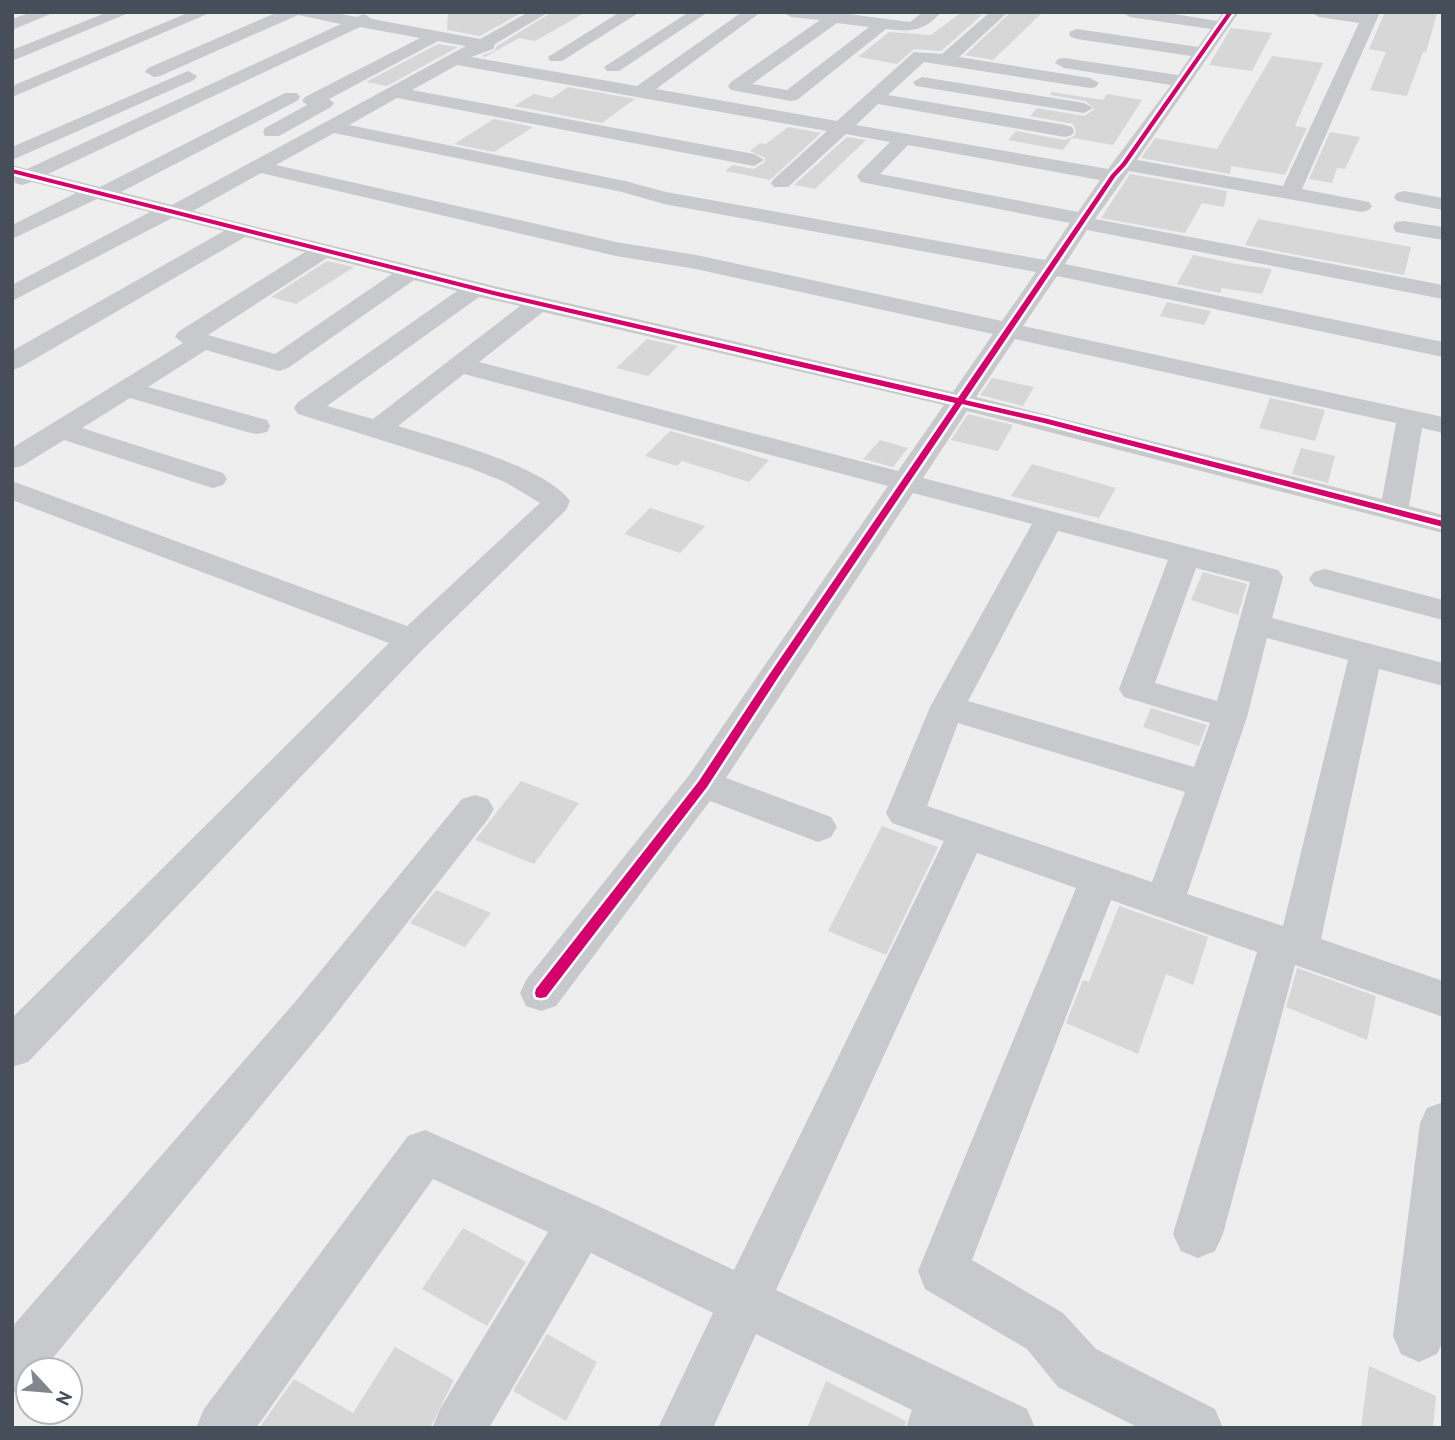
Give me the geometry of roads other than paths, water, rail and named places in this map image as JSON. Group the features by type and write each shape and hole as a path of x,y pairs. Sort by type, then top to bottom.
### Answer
{"street":[{"path":"12,25 47,12"},
{"path":"12,56 123,12"},
{"path":"12,92 204,12"},
{"path":"261,12 141,70 292,12"},
{"path":"303,12 507,48"},
{"path":"18,177 380,12"},
{"path":"12,294 169,205 259,167 541,12"},
{"path":"577,61 550,56 632,12"},
{"path":"613,67 700,12"},
{"path":"639,93 753,12"},
{"path":"791,12 839,15 911,27 933,12"},
{"path":"946,60 1000,12"},
{"path":"1130,12 1226,19"},
{"path":"1290,193 1370,16 1319,12"},
{"path":"12,154 326,14"},
{"path":"839,15 731,85 791,96 882,24"},
{"path":"412,33 445,18"},
{"path":"1050,60 1090,19"},
{"path":"541,993 703,784 1051,268 1226,19"},
{"path":"1077,34 1202,53"},
{"path":"255,141 434,37"},
{"path":"961,47 1182,81"},
{"path":"781,183 920,56 1090,83"},
{"path":"454,59 902,140 1290,193 1362,206"},
{"path":"572,80 599,64 689,79"},
{"path":"895,78 1084,108"},
{"path":"226,84 363,110"},
{"path":"395,92 754,160"},
{"path":"12,233 99,193 291,97"},
{"path":"872,98 1065,131"},
{"path":"332,127 625,187 664,198 1051,268 1443,350"},
{"path":"902,140 867,178 1443,292"},
{"path":"259,167 616,249 696,262 1443,425"},
{"path":"18,177 139,203 169,205 243,229 475,289 962,401 1443,524"},
{"path":"1404,197 1443,204"},
{"path":"1404,227 1443,234"},
{"path":"12,362 243,229"},
{"path":"324,250 187,337 279,363 410,272"},
{"path":"12,1048 412,640 551,510 555,501 550,494 510,472 307,408 475,289"},
{"path":"376,430 538,304"},
{"path":"12,460 204,341"},
{"path":"460,365 1268,577 1253,623 1230,717 1164,903"},
{"path":"128,389 257,426"},
{"path":"1394,511 1410,418"},
{"path":"61,430 213,479"},
{"path":"12,490 412,640"},
{"path":"1049,520 947,707 905,813 1443,999"},
{"path":"1185,555 1136,690 1230,717"},
{"path":"1325,579 1443,610"},
{"path":"1253,623 1443,675"},
{"path":"1198,1234 1289,946 1366,654"},
{"path":"947,707 1207,785"},
{"path":"703,784 818,827"},
{"path":"12,1367 310,1015 475,809"},
{"path":"685,1428 966,835"},
{"path":"1099,880 943,1271 1045,1331 1077,1368 1184,1424"},
{"path":"1419,1336 1443,1123"},
{"path":"223,1428 425,1152 745,1301 939,1412 1008,1428"},
{"path":"459,1428 581,1223"}]}
